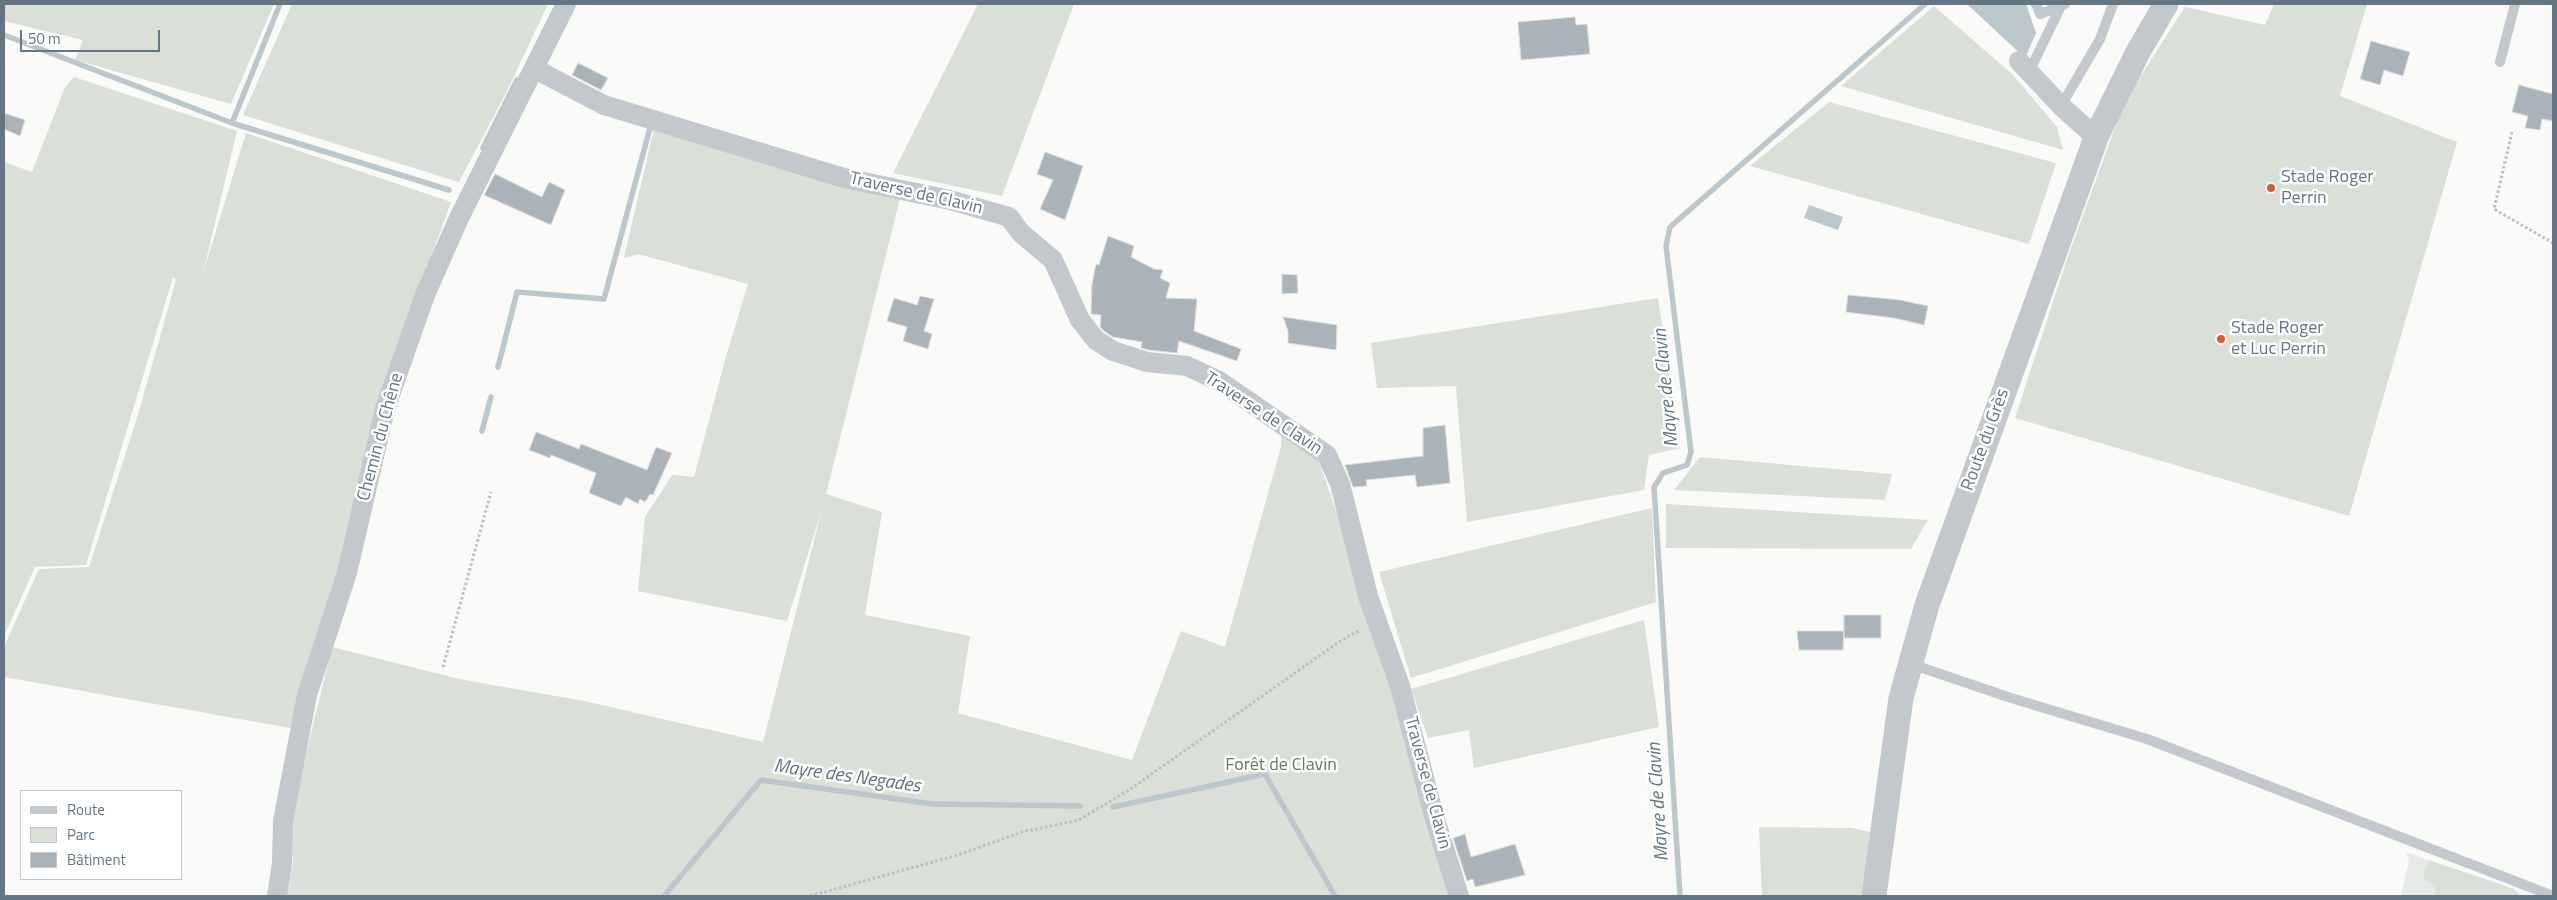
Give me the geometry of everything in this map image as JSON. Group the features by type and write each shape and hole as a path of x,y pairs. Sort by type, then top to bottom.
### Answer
{"street":[{"name":"Chemin du Chêne","path":"277,896 282,863 283,821 308,695 347,573 385,409 425,295 460,218 566,4"},
{"name":"Route du Grès","path":"1874,896 1901,698 1927,606 2097,135 2138,52 2166,4"},
{"path":"2024,66 2061,106 2090,132 2097,135"},
{"name":"Traverse de Clavin","path":"535,69 604,104 844,178 950,200 1010,217 1021,233 1053,260 1080,320 1096,340 1113,351 1147,362 1187,366 1220,381 1327,455 1340,484 1368,596 1400,686 1434,816 1459,896"}],"lane":[{"path":"2036,4 2040,14 2063,5"},
{"path":"2061,106 2100,39 2113,4"},
{"path":"2500,62 2515,4"},
{"path":"2024,66 2063,5"},
{"path":"1910,664 2011,698 2147,739 2553,896"}],"path":[{"path":"2512,132 2494,209 2553,243"},
{"path":"442,667 491,492"},
{"path":"810,896 958,854 1022,832 1079,820 1129,790 1142,779 1246,709 1339,642 1378,620"}],"shaded area":[{"path":"1967,4 2026,4 2036,33 2025,58"},
{"path":"1809,205 1843,217 1838,230 1804,218"},
{"path":"2406,852 2525,896 2401,896 2409,860"}],"green space":[{"path":"4,4 274,4 231,104 75,60 83,40 4,21"},
{"path":"292,4 548,4 507,91 459,182 243,115"},
{"path":"978,4 1074,4 1002,196 893,173"},
{"name":"Stade Roger et Luc Perrin","path":"2274,4 2367,4 2340,96 2457,142 2349,516 2015,418 2067,259 2125,100 2185,7 2265,25"},
{"path":"1934,6 2013,75 2057,127 2063,150 1841,86"},
{"path":"74,77 237,131 203,273 246,133 451,202 374,415 345,552 296,729 4,677 4,647 39,569 89,567 137,418 176,280 173,277 86,565 35,567 4,636 4,162 32,172 65,87"},
{"path":"1829,102 2056,163 2029,244 1750,166"},
{"name":"Forêt de Clavin","path":"654,128 900,199 826,494 882,512 865,615 970,636 958,713 1132,760 1181,631 1225,647 1281,447 1281,429 1318,459 1376,626 1449,896 287,896 293,861 289,824 332,647 459,679 584,701 763,742 822,509 787,621 638,591 645,517 672,475 694,477 725,360 748,284 638,254 624,258"},
{"path":"1658,298 1680,448 1649,455 1644,490 1467,522 1456,386 1377,388 1371,343"},
{"path":"1700,457 1892,474 1885,500 1674,490"},
{"path":"1666,504 1928,520 1911,549 1666,548"},
{"path":"1652,508 1656,602 1411,678 1379,572"},
{"path":"1644,620 1659,727 1474,768 1469,730 1428,738 1411,689"},
{"path":"1759,827 1852,828 1870,832 1865,896 1762,896"},
{"path":"2429,860 2514,889 2521,896 2435,896 2436,886 2423,878"}],"building":[{"path":"1575,17 1576,25 1587,24 1590,54 1521,60 1518,22"},
{"path":"2371,41 2410,52 2403,76 2384,70 2380,85 2360,79"},
{"path":"578,63 608,78 601,90 572,75"},
{"path":"2519,85 2553,94 2553,121 2542,119 2540,130 2525,128 2528,116 2512,112"},
{"path":"4,113 25,120 20,136 4,129"},
{"path":"1045,152 1083,166 1065,220 1040,209 1053,180 1037,174"},
{"path":"495,174 542,197 549,182 565,190 551,225 484,195"},
{"path":"1108,236 1134,246 1131,257 1154,269 1163,270 1160,278 1170,283 1166,298 1197,299 1194,331 1241,349 1237,361 1179,341 1177,353 1149,350 1141,348 1142,342 1113,337 1104,331 1100,327 1101,315 1091,314 1092,284 1096,264 1099,265"},
{"path":"1282,274 1297,275 1298,293 1282,294"},
{"path":"1848,295 1900,300 1928,306 1924,325 1894,318 1846,312"},
{"path":"920,296 934,299 924,331 932,334 928,349 903,341 907,327 887,321 894,298 917,305"},
{"path":"1283,317 1337,325 1336,350 1288,343 1288,331"},
{"path":"1445,425 1450,483 1417,487 1415,475 1366,480 1367,486 1353,487 1345,465 1423,456 1423,428"},
{"path":"536,432 579,449 581,444 647,470 656,447 672,453 653,495 650,494 645,502 640,499 638,504 626,497 621,506 589,493 596,473 551,455 550,458 529,450"},
{"path":"1844,615 1881,615 1881,638 1844,638"},
{"path":"1797,631 1844,631 1843,650 1799,650"},
{"path":"1465,834 1471,857 1515,844 1525,875 1475,887 1473,879 1467,881 1453,838"}],"waterway":[{"path":"232,123 280,4"},
{"name":"Mayre de Clavin","path":"1680,896 1654,487 1663,473 1687,465 1691,452 1666,246 1670,227 1925,4"},
{"path":"4,35 232,123 449,190"},
{"path":"483,148 517,80"},
{"path":"498,367 517,292 604,299 650,128"},
{"path":"482,431 491,397"},
{"name":"Mayre des Negades","path":"1113,807 1265,774 1335,896"},
{"name":"Mayre des Negades","path":"664,896 761,780 933,804 1080,806"}],"place":[{"name":"Stade Roger Perrin","path":"2271,188"},
{"name":"Stade Roger et Luc Perrin","path":"2221,339"}]}
